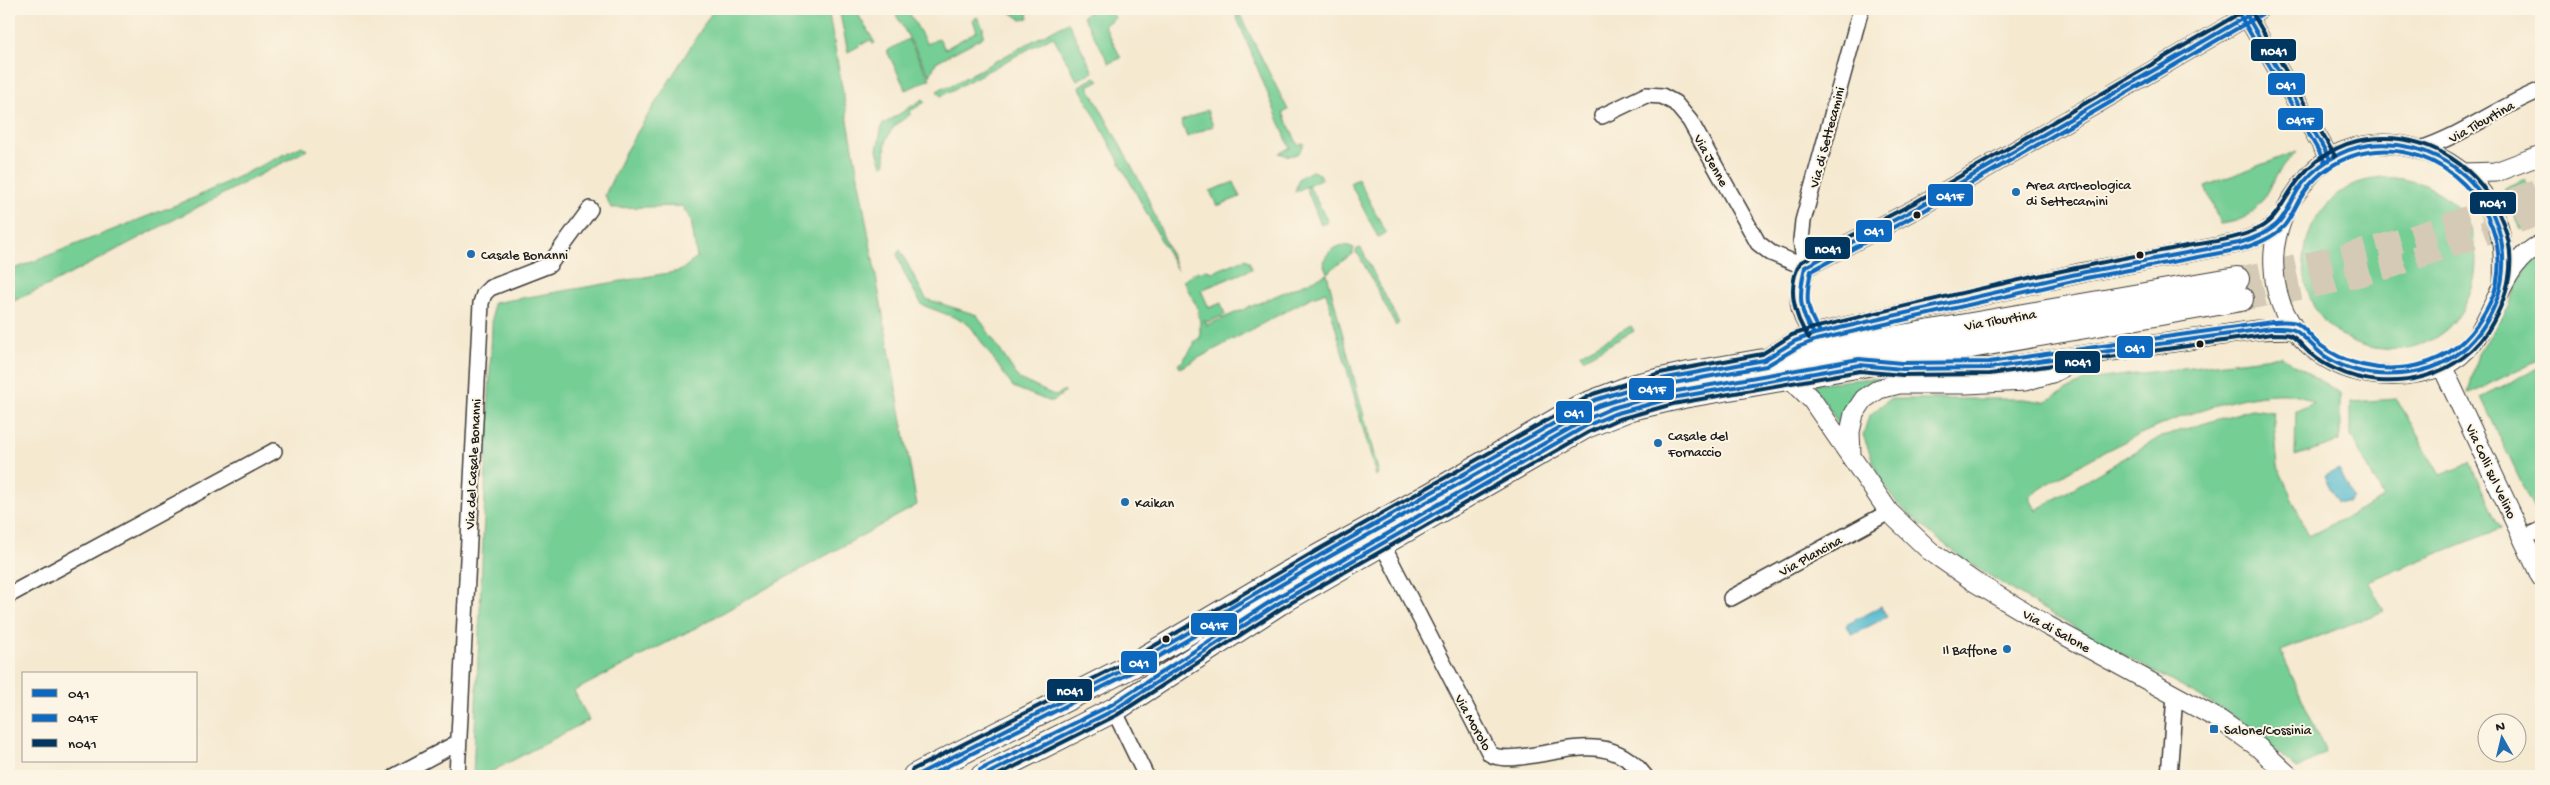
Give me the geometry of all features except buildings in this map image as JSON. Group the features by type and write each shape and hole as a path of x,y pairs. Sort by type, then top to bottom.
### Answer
{"main road":[{"name":"Via Tiburtina","path":"915,776 1083,693 1142,661 1285,575 1432,494 1586,404 1624,390 1661,379 1764,360 2239,289 1860,365 1677,397 1606,417 1279,603 1114,710 992,774"},
{"path":"983,742 992,774"}],"street":[{"name":"Via di Settecamini","path":"1805,267 1801,240 1803,221 1861,9"},
{"path":"1814,334 1802,318 1800,306 1805,267 1925,203 2249,11 2330,159"},
{"name":"Via Tiburtina","path":"2420,149 2452,138 2501,109 2541,90"},
{"name":"Via Jenne","path":"1602,116 1646,95 1662,96 1675,103 1690,121 1758,243 1771,253 1805,267"},
{"name":"Via Tiburtina","path":"2503,284 2503,247 2496,218 2483,195 2464,173 2439,156 2420,149 2398,145 2370,145 2344,152 2330,159 2307,178 2280,220 2274,242 2274,276 2284,311 2294,329 2306,344 2323,356 2357,372 2395,375 2442,366 2454,359 2479,334 2488,319 2503,284 2517,263 2541,244"},
{"path":"2464,173 2496,172 2541,155"},
{"name":"Via del Casale Bonanni","path":"457,776 457,743 481,303 484,294 490,288 550,265 590,208"},
{"name":"Via Tiburtina","path":"1764,360 1795,341 1814,334 2085,272 2239,243 2263,234 2280,220"},
{"name":"Via Tiburtina","path":"1860,365 1902,369 1989,368 2272,328 2294,329"},
{"path":"1851,454 1850,432 1854,414 1864,399 1879,389 1899,384 1967,384 2025,381 2052,373 2087,354"},
{"name":"Via Colli sul Velino","path":"2442,366 2541,577"},
{"name":"Via di Salone","path":"1790,377 1812,400 1851,454 1889,512 1930,551 1980,586 2048,626 2220,720 2250,741 2290,776"},
{"path":"9,595 274,451"},
{"name":"Via Plancina","path":"1731,598 1889,512"},
{"path":"2523,538 2541,530"},
{"name":"Via Morolo","path":"1382,544 1490,754 1500,757 1513,757 1597,747 1627,758 1645,776"},
{"path":"2169,776 2175,695"},
{"path":"1114,710 1146,776"},
{"path":"395,776 457,743"}],"green space":[{"path":"714,9 828,9 917,505 697,627 574,691 589,720 483,776 473,776 493,303 680,271 697,258 691,220 682,206 611,208 605,195 625,152"},
{"path":"839,9 855,9 875,43 873,44 870,40 848,52"},
{"path":"897,9 907,9 927,44 939,38 945,49 977,31 973,20 977,17 983,27 983,37 936,62 930,76 894,11"},
{"path":"1006,9 1026,9 1029,18 1020,19"},
{"path":"1093,9 1111,9 1115,18 1104,25 1121,58 1109,63 1083,16"},
{"path":"1229,9 1237,9 1288,110 1283,113 1298,145 1304,143 1301,151 1295,155 1279,153 1290,148 1235,13 1232,14"},
{"path":"1068,22 1093,72 1077,80 1053,36 941,96 937,91 944,87 946,88"},
{"path":"908,39 930,79 906,90 887,51"},
{"path":"1095,77 1099,80 1088,86 1144,189 1177,270 1079,86"},
{"path":"923,99 925,102 910,111 911,114 897,124 889,134 885,154 886,163 882,165 877,150 882,125"},
{"path":"1207,110 1213,126 1187,137 1181,121"},
{"path":"302,146 307,150 51,284 9,303 9,271 196,197"},
{"path":"2297,151 2281,169 2262,200 2251,213 2233,222 2220,224 2205,186"},
{"path":"1312,171 1320,174 1322,178 1295,192 1299,178"},
{"path":"2380,177 2427,186 2458,209 2473,240 2475,274 2464,307 2441,333 2408,348 2358,344 2329,326 2314,306 2307,289 2304,272 2304,255 2308,238 2314,223 2324,209 2336,196 2351,186"},
{"path":"1358,179 1386,233 1378,237 1350,183"},
{"path":"2525,179 2541,222 2521,230 2504,188"},
{"path":"1234,182 1240,197 1217,206 1210,191"},
{"path":"1309,186 1328,222 1321,225 1306,187"},
{"path":"1346,245 1354,248 1353,253 1327,273 1323,262 1327,255 1335,248"},
{"path":"1361,248 1399,323 1396,326 1359,255 1356,253 1357,249"},
{"path":"900,250 926,299 977,315 1019,379 1056,396 1064,390 1065,392 1054,401 1048,401 1013,387 971,327 964,321 922,305 905,275 897,254"},
{"path":"2541,255 2541,359 2468,394 2478,354 2509,307 2516,286 2527,267"},
{"path":"1245,259 1249,261 1252,269 1201,290 1209,308 1221,303 1225,315 1208,322 1204,320 1207,325 1327,274 1379,474 1376,476 1326,292 1310,298 1180,368 1178,364 1182,362 1195,343 1193,342 1200,338 1200,322 1197,307 1183,280 1195,273 1206,270 1213,272"},
{"path":"1631,326 1634,331 1583,359 1580,354"},
{"path":"2281,356 2340,393 2340,441 2295,456 2296,411 2314,403 2297,395 2268,395 2233,401 2158,426 2085,462 2029,497 2036,510 2162,436 2252,409 2273,412 2278,467 2309,536 2384,498 2351,435 2351,402 2397,399 2440,475 2470,463 2500,529 2368,581 2384,611 2281,651 2326,753 2297,769 2241,720 2056,617 1963,559 1897,503 1878,474 1863,435 1869,416 1889,399 2024,399 2044,402 2086,380"},
{"path":"2541,367 2541,506 2534,510 2481,397"},
{"path":"1884,377 1866,385 1855,395 1839,426 1827,404 1810,384"}],"water":[{"path":"2339,469 2353,497 2349,503 2337,502 2324,476"},
{"path":"1881,606 1887,617 1852,635 1846,625"}],"tunnel":[{"path":"2237,279 2327,260 2394,243 2479,214 2541,189"},
{"path":"2241,299 2331,282 2392,266 2541,213"}],"transit line":[{"name":"041","path":"2243,9 2330,159"},
{"name":"n041","path":"1809,338 1799,320 1794,301 1794,281 1796,271 1801,262 1914,203 2247,9"},
{"name":"n041","path":"2250,9 2335,156"},
{"name":"041","path":"1814,334 1805,318 1801,302 1805,267 1917,208 2259,9"},
{"name":"041F","path":"2238,12 2325,162"},
{"name":"041F","path":"1819,330 1811,316 1808,302 1811,271 1920,213 2262,14"},
{"name":"n041","path":"912,770 1130,660 1321,548 1593,394 1660,373 1762,354 1792,335 1813,328 2017,280 2246,234 2261,227 2273,218 2301,177 2317,161 2336,149 2358,141 2391,138 2412,141 2432,148 2451,158 2467,170 2482,186 2494,203 2503,223 2510,249 2510,274 2504,298 2493,322 2480,341 2464,357 2445,369 2424,377 2402,381 2379,381 2356,377 2322,362 2308,352 2292,336 2272,334 1990,374 1902,375 1860,371 1673,404 1616,420 1589,432 1282,608 1117,715 996,776"},
{"name":"041","path":"915,776 1133,665 1324,553 1595,400 1661,379 1764,360 1795,341 1814,334 2085,272 2239,243 2263,234 2276,225 2283,217 2298,190 2320,166 2339,154 2370,145 2406,147 2438,158 2465,176 2486,202 2499,231 2503,263 2498,297 2481,330 2459,353 2440,364 2420,371 2377,374 2345,367 2326,357 2294,330 2272,328 1989,368 1902,369 1860,365 1672,398 1614,414 1586,426 1279,603 1114,710 983,776"},
{"name":"041F","path":"928,776 1136,670 1327,558 1598,406 1663,385 1766,366 1798,347 1816,340 2086,278 2241,249 2264,240 2280,230 2292,215 2309,186 2323,172 2340,161 2368,152 2394,151 2420,156 2443,168 2464,184 2481,205 2492,228 2498,254 2497,281 2486,310 2470,334 2455,348 2438,358 2419,365 2385,368 2351,362 2330,352 2317,343 2298,324 2272,322 1989,362 1902,363 1859,359 1671,392 1612,408 1583,421 1276,598 1111,705 980,770"}],"place":[{"name":"Area archeologica di Settecamini","path":"2016,192"},
{"name":"Casale Bonanni","path":"471,254"},
{"name":"Casale del Fornaccio","path":"1658,443"},
{"name":"Kaikan","path":"1125,502"},
{"name":"Il Baffone","path":"2007,649"},
{"name":"Salone/Cossinia","path":"2214,729"}]}
